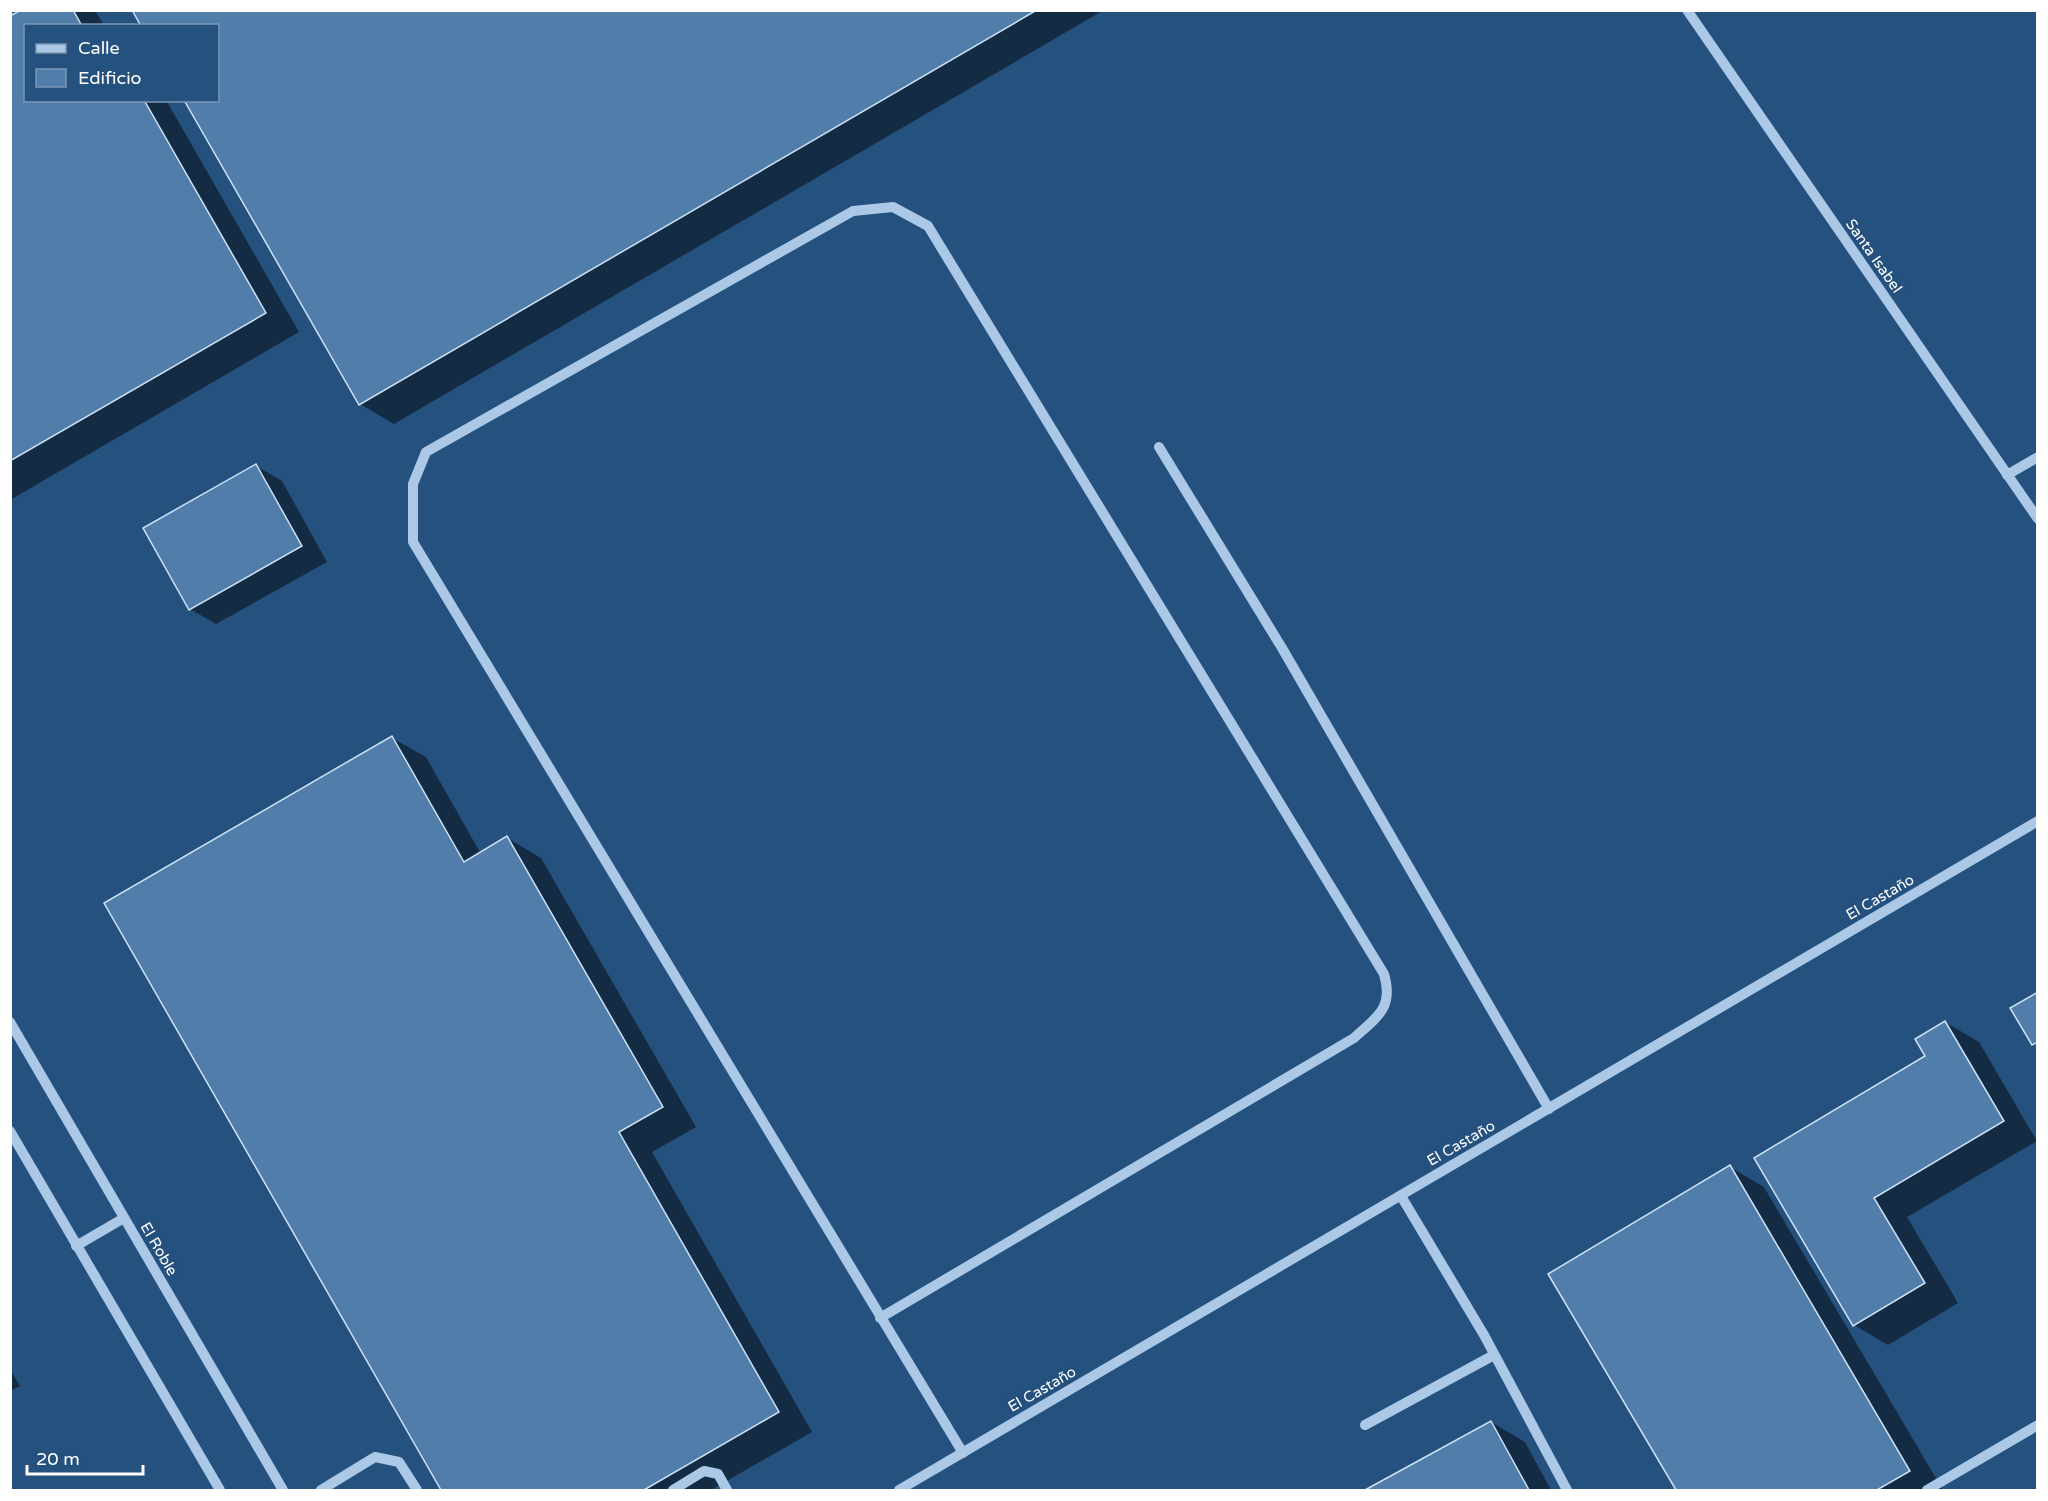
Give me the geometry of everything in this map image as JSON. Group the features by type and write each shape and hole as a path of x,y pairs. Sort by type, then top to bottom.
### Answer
{"street":[{"name":"Santa Isabel","path":"1687,10 2037,519"},
{"path":"880,1318 1354,1038 1380,1015 1389,991 1384,974 928,226 893,207 853,211 426,452 413,484 413,542 880,1318 963,1453"},
{"path":"1159,447 1282,648 1549,1109"},
{"path":"2007,475 2037,457"},
{"name":"El Castaño","path":"899,1491 2037,821"},
{"name":"El Roble","path":"10,1022 283,1491"},
{"path":"10,1131 220,1491"},
{"path":"1401,1196 1484,1335 1567,1491"},
{"path":"76,1246 124,1218"},
{"path":"1365,1425 1494,1355"},
{"path":"1927,1491 2037,1425"},
{"path":"321,1491 375,1457 399,1462 417,1491"},
{"path":"673,1491 704,1472 718,1474 727,1491"}],"building":[{"path":"21,10 73,10 81,24 24,24 24,102 145,102 266,313 10,461 10,16"},
{"path":"132,10 1037,10 359,405 185,102 219,102 219,24 140,24"},
{"path":"256,464 302,546 189,610 143,528"},
{"path":"392,736 464,862 507,836 663,1107 619,1132 779,1412 644,1490 441,1490 104,903"},
{"path":"2038,992 2038,1042 2032,1045 2010,1008"},
{"path":"1945,1021 2004,1121 1874,1198 1925,1283 1853,1326 1754,1158 1925,1056 1915,1039"},
{"path":"1730,1165 1910,1471 1877,1490 1676,1490 1548,1274"},
{"path":"1491,1421 1529,1490 1365,1490"}]}
